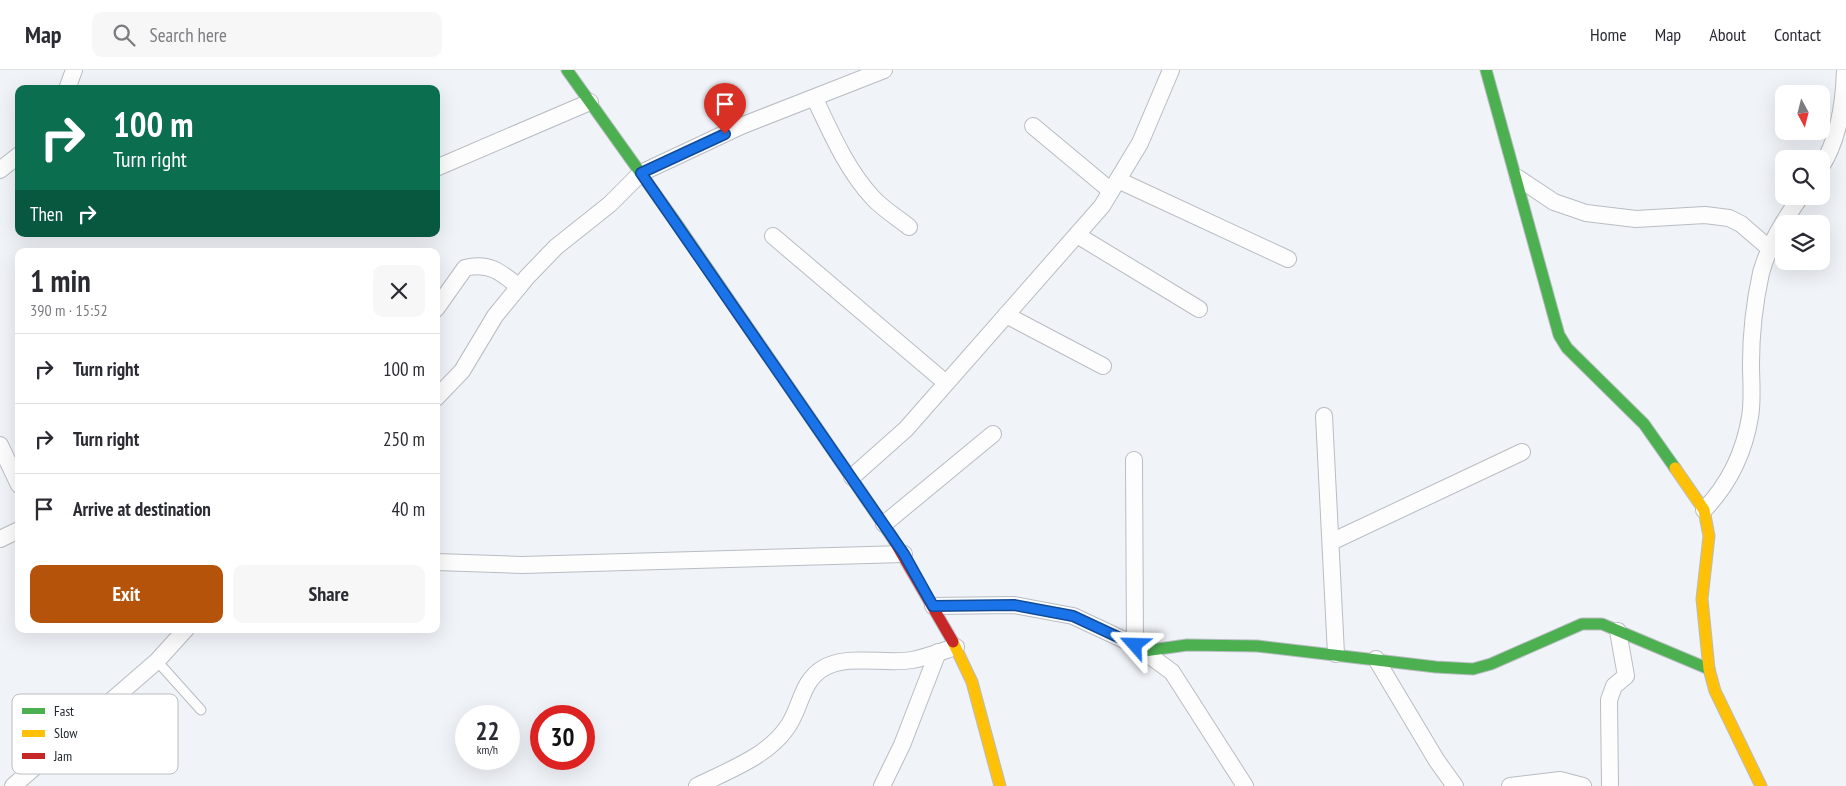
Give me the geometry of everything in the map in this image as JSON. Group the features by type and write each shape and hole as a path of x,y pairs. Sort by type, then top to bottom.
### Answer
{"street":[{"path":"68,85 74,70"},
{"path":"567,70 641,173 904,554 956,647 972,682 1000,786"},
{"path":"440,394 462,371 495,316 519,287 556,247 610,204 641,173 741,126 815,99 884,70"},
{"path":"852,478 906,429 1102,206 1140,143 1171,70"},
{"path":"1486,70 1518,178 1553,316 1567,348 1644,424 1704,510 1709,536 1702,599 1709,669 1715,691 1761,786"},
{"path":"1830,150 1844,103 1846,70"},
{"path":"815,99 832,135 853,172 874,199 909,227"},
{"path":"440,166 590,102"},
{"path":"1033,126 1114,186 1288,259"},
{"path":"0,170 15,158"},
{"path":"1518,178 1554,202 1586,213 1636,219 1705,216 1729,218 1741,224 1770,249"},
{"path":"1704,510 1719,494 1731,476 1750,416 1751,349 1761,274 1773,241 1795,205"},
{"path":"1077,235 1199,309"},
{"path":"773,236 946,383"},
{"path":"440,304 465,268 478,265 491,266 519,287"},
{"path":"1006,316 1102,366"},
{"path":"1324,416 1336,654"},
{"path":"884,524 993,434"},
{"path":"0,445 15,477"},
{"path":"1331,542 1522,452"},
{"path":"1134,460 1140,648"},
{"path":"0,477 15,484"},
{"path":"0,540 15,532"},
{"path":"440,562 522,565 904,554"},
{"path":"933,606 1014,605 1073,616 1140,648 1172,672 1245,786"},
{"path":"1140,648 1195,645 1257,646 1436,667 1473,669 1492,664 1582,624 1602,624 1709,669"},
{"path":"1610,786 1609,700 1614,686 1626,676 1618,630"},
{"path":"119,694 157,661 182,633"},
{"path":"697,786 758,754 785,732 796,716 808,682 823,668 846,661 912,660 956,647"},
{"path":"882,786 902,745 938,652"},
{"path":"1376,659 1437,761 1455,786"},
{"path":"13,786 27,774"},
{"path":"1510,786 1560,780 1583,786"}],"lane":[{"path":"157,661 201,710"}],"traffic: fast":[{"path":"567,70 677,224 892,537"},
{"path":"1486,70 1559,335 1567,348 1644,424 1675,468"},
{"path":"1144,651 1187,645 1257,646 1436,667 1473,669 1491,664 1582,624 1602,624 1709,669"}],"traffic: slow":[{"path":"1675,468 1704,510 1709,536 1702,599 1709,669 1715,691 1761,786"},
{"path":"953,642 972,682 1000,786"}],"traffic: jam":[{"path":"892,537 953,642"}],"route":[{"path":"725,134 641,173 904,554 933,606 1014,605 1073,616 1135,645"}]}
